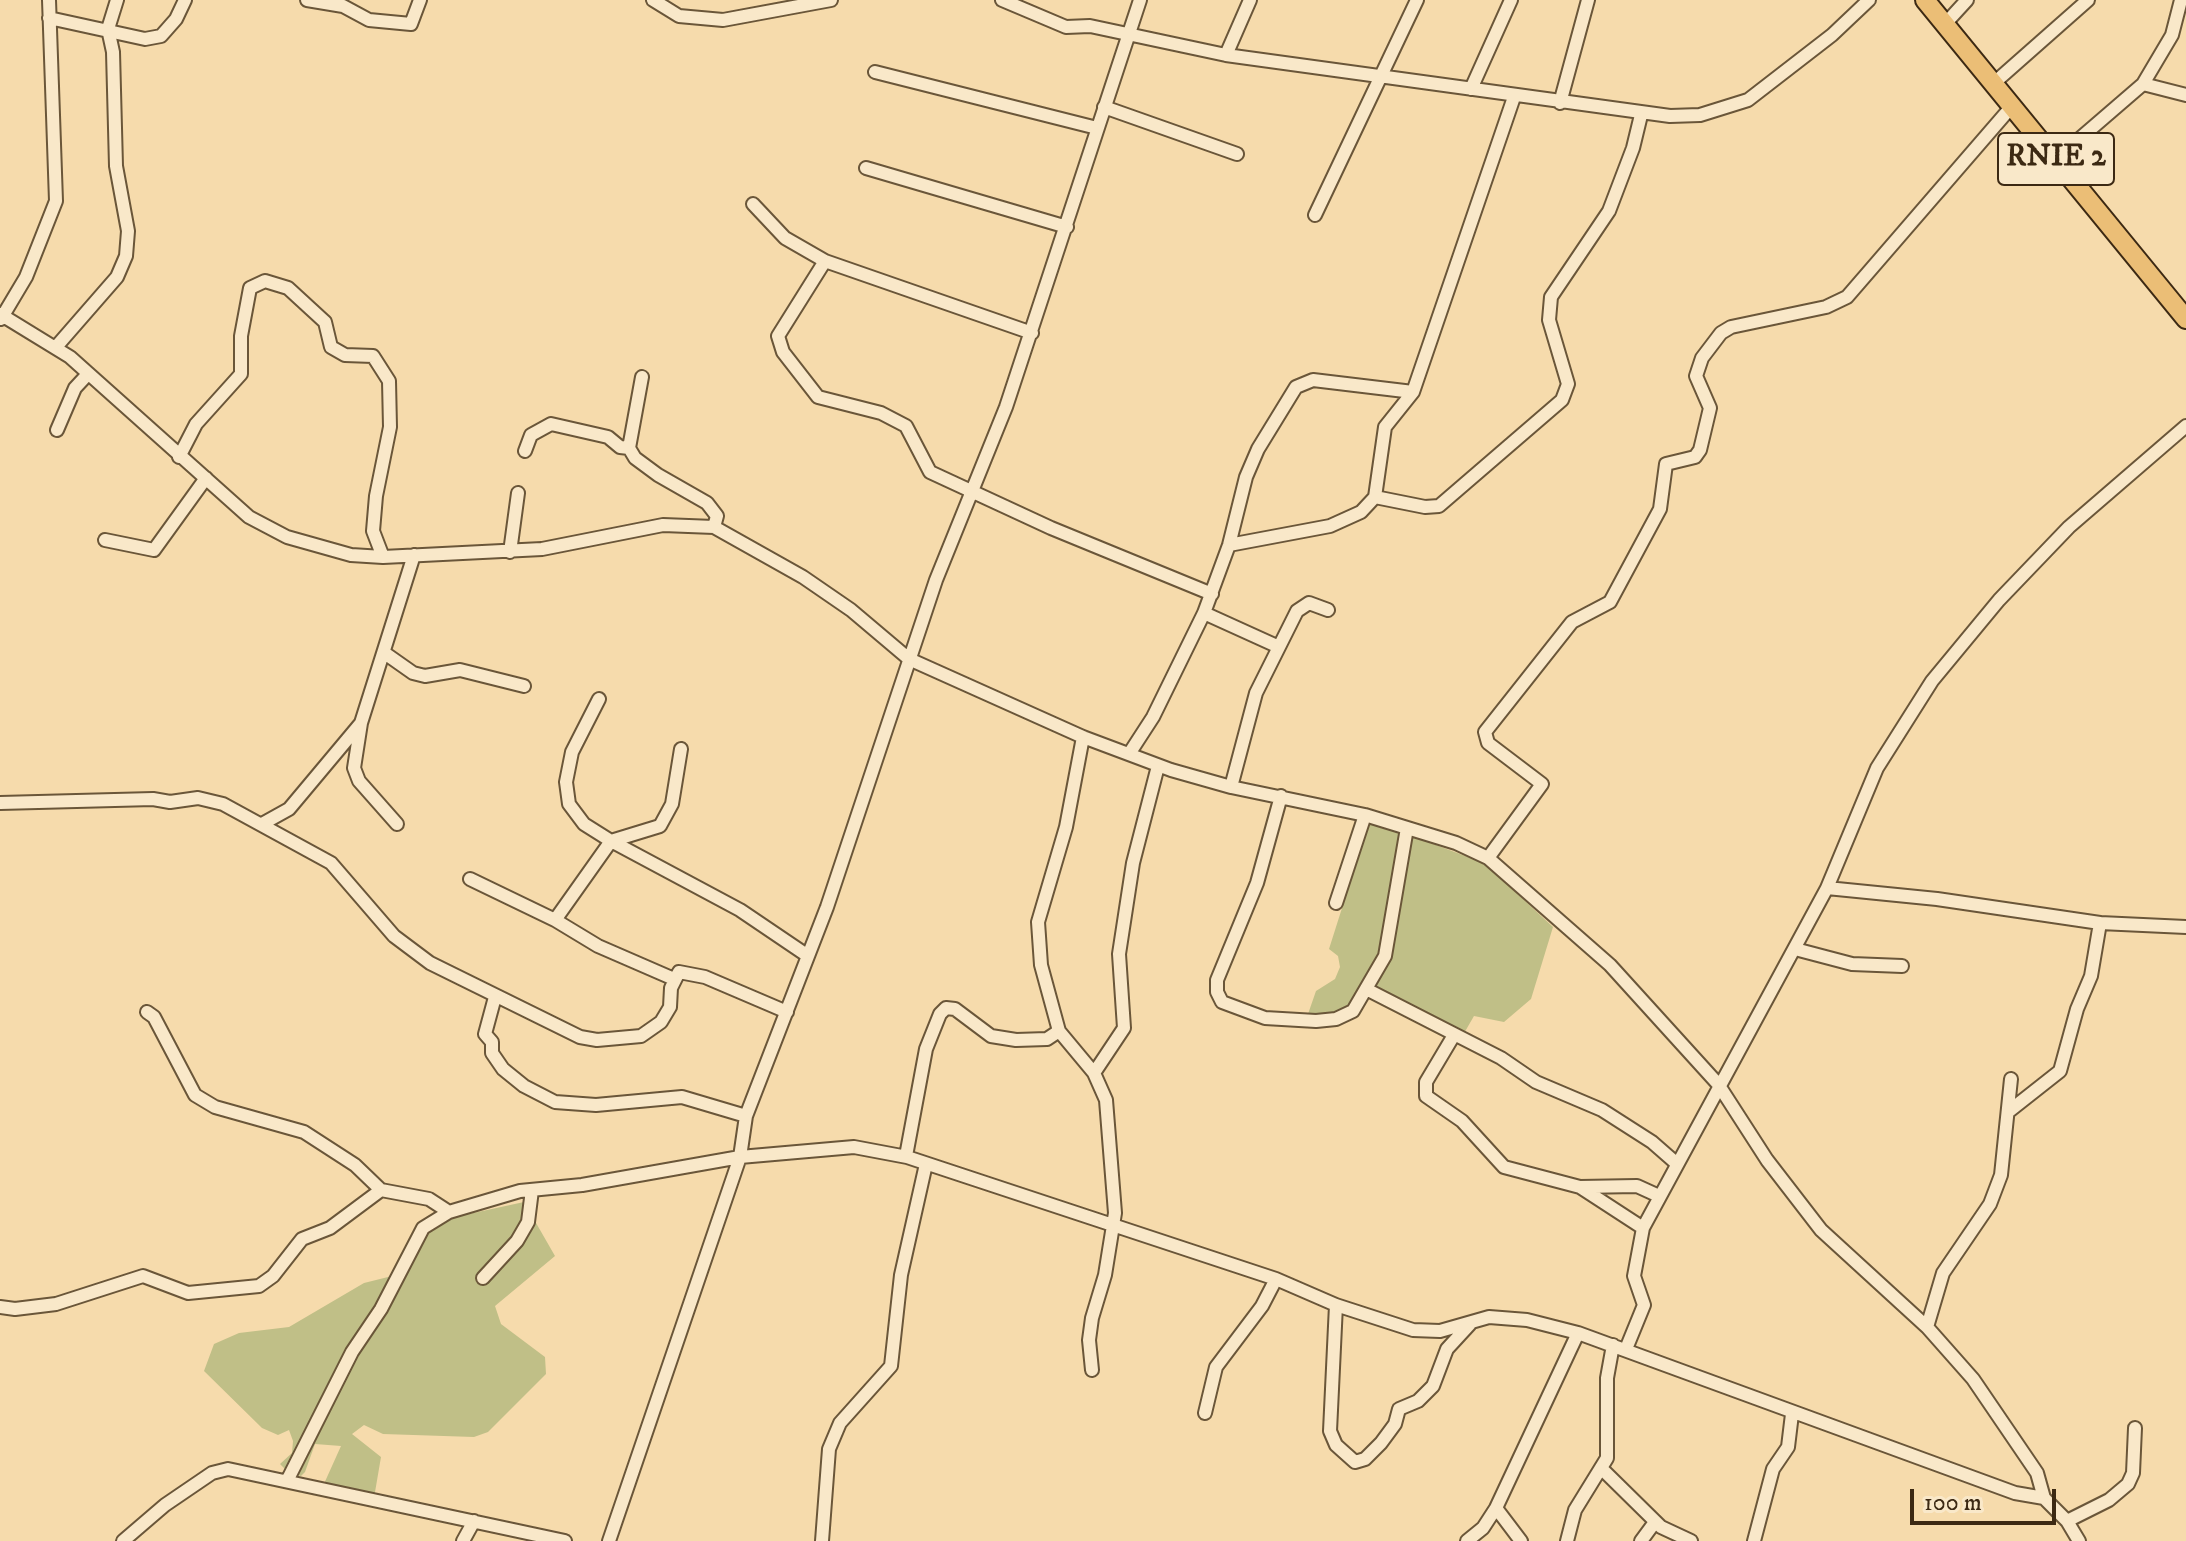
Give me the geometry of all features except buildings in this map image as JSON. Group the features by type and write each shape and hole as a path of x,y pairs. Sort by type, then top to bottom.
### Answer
{"highway":[{"name":"RNIE 2","path":"1925,0 2186,319"}],"street":[{"path":"49,0 56,201 26,277 1,317 56,347 249,517 287,537 351,555 383,557 510,552 566,545 663,525 714,527 803,577 851,610 909,659 1083,737 1158,766 1231,787 1365,815 1456,843 1488,858 1610,965 1718,1084 1767,1160 1821,1230 1927,1327 1973,1379 2037,1473 2044,1498 2067,1521 2079,1541"},
{"path":"56,347 117,277 126,256 128,231 116,166 113,52 108,29 117,0"},
{"path":"49,18 145,39 161,36 176,19 185,0"},
{"path":"307,0 344,3 369,20 411,24 420,0"},
{"path":"653,0 679,16 723,20 831,0"},
{"path":"1002,0 1066,27 1086,26 1226,55 1641,115 1700,115 1748,100 1832,35 1869,0"},
{"path":"609,1541 740,1157 746,1116 808,956 909,659 1032,333 1140,0"},
{"path":"1226,55 1250,0"},
{"path":"1315,215 1417,0"},
{"path":"1471,89 1511,0"},
{"path":"1560,103 1588,0"},
{"path":"1945,24 1967,0"},
{"path":"1994,83 2088,0"},
{"path":"2056,159 2143,84 2179,35 2181,0"},
{"path":"875,72 1097,128"},
{"path":"2143,84 2186,95"},
{"path":"1229,545 1330,526 1361,512 1375,497 1385,427 1413,392 1514,97"},
{"path":"1488,858 1542,784 1488,743 1485,732 1572,622 1610,602 1660,509 1666,464 1695,457 1700,450 1710,408 1696,376 1702,358 1721,333 1731,327 1826,307 1847,297 2013,105"},
{"path":"1104,107 1237,154"},
{"path":"1375,497 1425,507 1439,506 1562,400 1568,384 1549,320 1551,297 1609,211 1633,148 1641,115"},
{"path":"866,168 1067,227"},
{"path":"753,204 785,238 825,261 1032,333"},
{"path":"825,261 780,328 779,344 818,397 894,418 906,426 930,472 1024,516 1212,594"},
{"path":"179,457 196,424 241,374 241,336 250,288 265,281 288,288 325,322 331,347 345,355 373,356 389,381 390,427 376,496 373,531 383,557"},
{"path":"57,430 75,388 88,374"},
{"path":"642,377 629,448 635,458 658,475 707,503 717,516 714,527"},
{"path":"1129,754 1153,717 1204,613 1229,545 1246,477 1258,449 1296,387 1313,380 1413,392"},
{"path":"525,451 531,435 551,424 608,437 620,447 629,448"},
{"path":"1626,1349 1644,1305 1634,1276 1643,1228 1676,1163 1698,1130 1718,1084 1827,888 1877,768 1932,681 1999,600 2069,527 2186,426"},
{"path":"105,540 154,550 206,478"},
{"path":"510,552 518,493"},
{"path":"397,824 359,781 354,768 361,723 386,654 414,555"},
{"path":"1231,787 1256,693 1301,606 1309,603 1328,610"},
{"path":"1204,613 1279,647"},
{"path":"386,654 413,673 425,676 460,670 524,686"},
{"path":"599,699 572,752 566,782 569,804 584,824 740,910 808,956"},
{"path":"262,824 289,809 361,723"},
{"path":"1083,737 1066,827 1038,922 1041,965 1059,1031 1094,1073 1106,1100 1113,1227 1092,1318 1089,1340 1092,1370"},
{"path":"555,920 611,841 660,826 672,804 681,749"},
{"path":"1094,1073 1124,1028 1119,954 1133,863 1158,766"},
{"path":"1281,796 1257,883 1217,980 1217,992 1222,1002 1265,1018 1316,1021 1336,1019 1353,1011 1368,990 1385,956 1407,828"},
{"path":"0,803 153,799 170,802 198,798 223,804 331,863 394,936 430,963 580,1037 641,1036 661,1022 670,1007 674,979 679,972 705,977 787,1012"},
{"path":"1336,903 1365,815"},
{"path":"470,879 555,920 598,946 674,979"},
{"path":"1827,888 1937,899 2100,923 2186,927"},
{"path":"2008,1112 2060,1071 2091,976 2100,923"},
{"path":"1795,949 1852,964 1902,966"},
{"path":"1368,990 1536,1082 1602,1110 1652,1142 1676,1163"},
{"path":"495,997 485,1034 492,1042 492,1053 503,1069 524,1086 555,1102 596,1105 682,1097 746,1116"},
{"path":"906,1156 926,1049 940,1014 946,1008 962,1012 981,1029 1002,1038 1033,1041 1054,1037 1059,1031"},
{"path":"147,1012 154,1017 195,1095 215,1107 304,1132 343,1156 381,1190 429,1199 449,1212"},
{"path":"1454,1035 1426,1082 1426,1096 1462,1121 1504,1167 1580,1187 1637,1186 1659,1196"},
{"path":"1927,1327 1943,1273 1990,1204 2001,1175 2011,1079"},
{"path":"288,1479 352,1352 381,1309 423,1228 449,1212 532,1190 596,1183 740,1157 854,1147 906,1156 1276,1279 1336,1305 1413,1330 1440,1331 1489,1317 1515,1319 1578,1333 1792,1414 1902,1449 2015,1493 2044,1498"},
{"path":"822,1541 829,1449 840,1423 891,1366 901,1275 909,1255 926,1164"},
{"path":"1580,1187 1643,1228"},
{"path":"0,1307 15,1309 56,1304 143,1276 188,1293 259,1286 273,1276 302,1239 330,1228 381,1190"},
{"path":"483,1278 517,1241 528,1222 532,1190"},
{"path":"1205,1413 1216,1367 1262,1306 1276,1279"},
{"path":"1336,1305 1330,1431 1336,1445 1355,1462 1365,1459 1381,1443 1395,1424 1399,1409 1418,1401 1433,1386 1447,1349 1472,1321"},
{"path":"1467,1541 1483,1528 1496,1508 1578,1333"},
{"path":"1567,1541 1575,1510 1609,1449 1607,1378 1613,1345"},
{"path":"1754,1541 1773,1469 1788,1447 1792,1414"},
{"path":"2067,1521 2109,1500 2128,1484 2134,1464 2135,1428"},
{"path":"1601,1468 1658,1524 1691,1541"},
{"path":"123,1541 165,1505 212,1473 228,1469 288,1479 565,1541"},
{"path":"1496,1508 1521,1541"},
{"path":"463,1541 474,1521"},
{"path":"1641,1541 1658,1524"},
{"path":"1658,1524 1663,1541"}],"shaded area":[{"path":"1369,823 1400,834 1381,952 1350,1004 1333,1013 1308,1014 1316,991 1335,979 1340,967 1338,956 1329,949"},
{"path":"1412,836 1484,863 1553,927 1531,999 1504,1022 1474,1016 1463,1035 1374,987 1392,947"},
{"path":"524,1202 555,1256 495,1306 501,1324 545,1357 546,1374 488,1432 474,1437 383,1434 364,1425 352,1434 381,1457 374,1498 323,1486 341,1446 315,1444 305,1472 301,1476 289,1473 280,1464 292,1453 293,1441 289,1430 278,1435 262,1428 204,1371 214,1344 239,1333 289,1327 364,1283 404,1273 422,1235 441,1220"}]}
